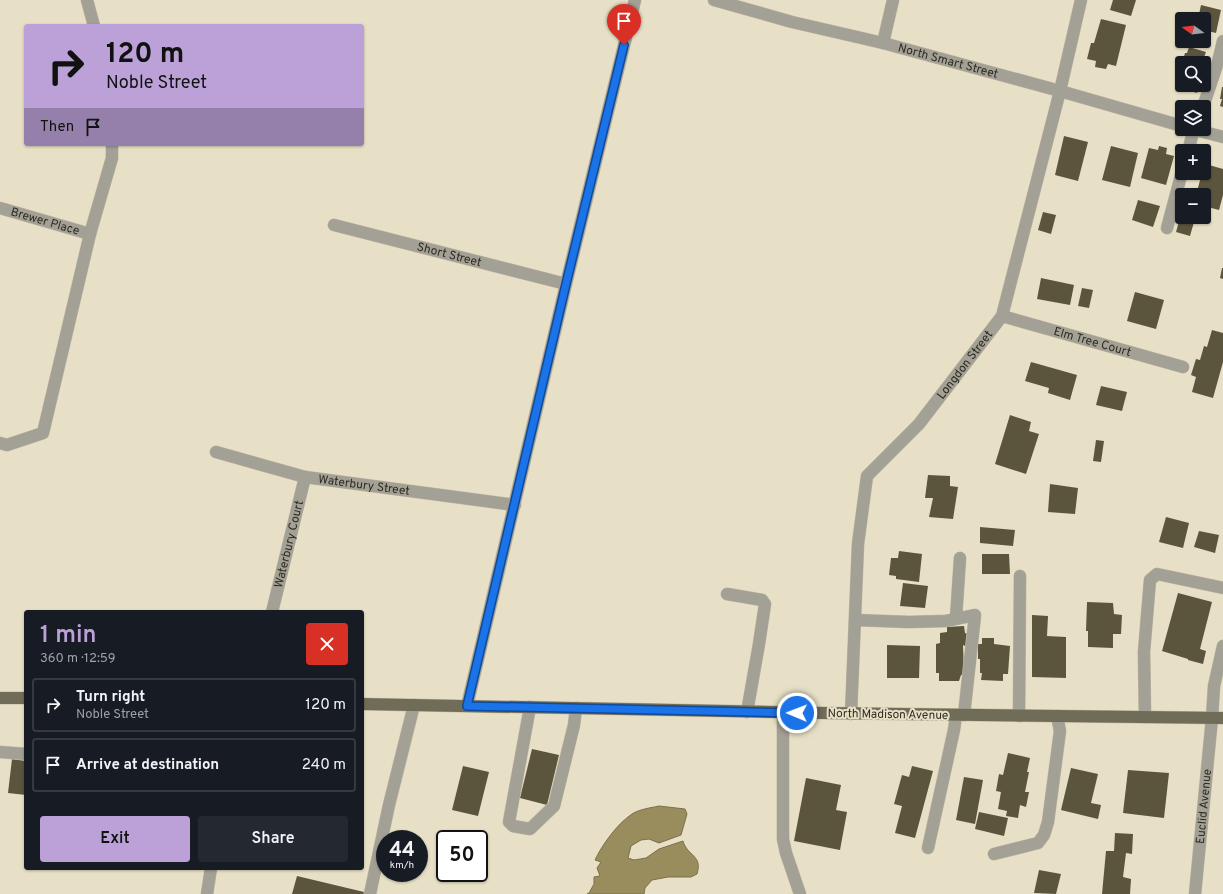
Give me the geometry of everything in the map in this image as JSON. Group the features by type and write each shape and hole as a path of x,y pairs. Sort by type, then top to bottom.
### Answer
{"main road":[{"path":"0,698 24,698"},
{"name":"North Madison Avenue","path":"364,704 851,714 1218,718"}],"street":[{"path":"87,0 93,24"},
{"path":"467,706 566,284 635,0"},
{"name":"North Smart Street","path":"714,0 792,22 883,44 1060,91 1175,124"},
{"path":"883,44 893,0"},
{"name":"Longdon Street","path":"851,714 858,544 867,476 919,424 1002,316 1082,0"},
{"path":"1205,100 1218,62 1223,41"},
{"path":"1211,134 1223,137"},
{"path":"0,442 7,445 42,433 90,234 112,158 112,146"},
{"path":"1167,228 1180,180"},
{"name":"Brewer Place","path":"0,208 90,234"},
{"name":"Short Street","path":"334,225 566,284"},
{"name":"Elm Tree Court","path":"1002,316 1183,367"},
{"name":"Waterbury Street","path":"216,452 305,477 515,505"},
{"name":"Waterbury Court","path":"272,610 305,477"},
{"path":"956,618 960,558"},
{"path":"1144,717 1144,652 1150,580 1158,574 1223,588"},
{"path":"1018,716 1020,576"},
{"path":"727,594 762,600 765,604 747,712"},
{"path":"855,620 909,622 946,620 975,614 960,715 954,730 928,848"},
{"name":"Euclid Avenue","path":"1195,894 1218,718 1214,686 1223,646"},
{"path":"370,894 389,806 414,705"},
{"path":"530,707 509,822 513,826 530,829 554,806 574,725 576,708"},
{"path":"783,712 783,839 786,854 800,894"},
{"path":"994,854 1038,843 1044,835 1048,822 1060,731 1057,716"},
{"path":"0,752 24,754"},
{"path":"207,894 211,870"}],"shaded area":[{"path":"659,806 685,809 687,814 681,835 659,843 649,839 641,840 631,846 628,858 634,860 646,858 659,849 683,841 698,863 697,874 691,877 668,877 652,880 645,888 644,894 587,894 594,884 594,877 600,876 597,868 601,862 595,860 610,835 626,818 635,812"}],"building":[{"path":"1113,0 1136,0 1131,16 1110,10"},
{"path":"1201,5 1221,10 1216,33 1211,32 1211,12 1200,12"},
{"path":"1101,19 1126,25 1116,66 1108,64 1106,69 1095,67 1096,61 1087,59 1091,43 1094,43"},
{"path":"1189,48 1206,52 1204,56 1184,56 1185,53 1187,53"},
{"path":"1222,87 1223,107 1220,106 1222,99 1220,99"},
{"path":"1064,136 1088,142 1078,181 1055,175"},
{"path":"1111,146 1138,153 1130,187 1102,180"},
{"path":"1159,146 1167,148 1166,154 1174,156 1166,185 1141,178 1149,148 1158,150"},
{"path":"1211,166 1223,169 1223,195 1219,210 1211,208 1211,188 1198,188 1200,180 1211,180"},
{"path":"1138,200 1160,206 1153,227 1132,220"},
{"path":"1043,212 1056,215 1051,234 1038,230"},
{"path":"1178,224 1193,224 1190,236 1176,232"},
{"path":"1223,268 1223,279 1220,278"},
{"path":"1041,278 1074,285 1070,305 1037,299"},
{"path":"1082,288 1093,290 1089,308 1078,306"},
{"path":"1135,292 1164,300 1156,329 1127,321"},
{"path":"1212,330 1223,333 1223,362 1213,398 1192,392 1196,377 1191,375 1196,359 1200,360 1204,346 1207,347"},
{"path":"1031,362 1077,375 1070,400 1048,393 1049,388 1025,381"},
{"path":"1101,386 1127,392 1122,411 1096,405"},
{"path":"1010,415 1031,422 1029,431 1039,434 1026,474 995,464"},
{"path":"1096,440 1104,441 1101,462 1093,461"},
{"path":"928,475 950,476 950,486 958,487 953,519 929,517 933,498 925,498"},
{"path":"1050,484 1078,488 1075,514 1048,512"},
{"path":"1166,517 1189,523 1183,548 1159,542"},
{"path":"980,527 1015,530 1013,546 980,543"},
{"path":"1199,531 1219,535 1215,553 1194,547"},
{"path":"899,551 922,554 919,582 896,579 896,576 889,575 891,558 898,558"},
{"path":"982,554 1009,554 1010,574 982,574"},
{"path":"903,583 928,586 925,608 900,606"},
{"path":"1178,593 1212,602 1200,649 1206,651 1203,664 1162,651"},
{"path":"1087,602 1113,603 1114,614 1122,615 1121,634 1113,634 1113,648 1088,647 1088,631 1086,631"},
{"path":"1032,615 1048,616 1047,636 1066,637 1066,678 1032,677"},
{"path":"964,626 965,633 968,634 967,647 963,645 963,675 961,675 959,681 939,681 939,673 936,673 936,644 940,643 940,633 947,632 947,627"},
{"path":"982,638 994,638 994,644 1010,646 1008,674 1003,674 1003,681 981,680 982,673 980,673 980,659 978,659 978,644 982,644"},
{"path":"887,645 920,646 919,678 887,678"},
{"path":"532,749 559,755 547,805 520,798"},
{"path":"1008,753 1030,758 1025,792 1029,792 1026,807 1020,805 1018,818 1006,816 1007,811 998,809 1001,792 996,791 999,774 1003,775"},
{"path":"12,759 24,761 24,795 8,793"},
{"path":"463,766 489,772 478,816 452,810"},
{"path":"912,766 933,771 915,838 895,833 902,806 894,804 902,775 909,777"},
{"path":"1071,768 1098,774 1091,803 1101,805 1098,819 1061,810"},
{"path":"1128,770 1169,773 1164,818 1123,813"},
{"path":"964,777 983,780 975,824 956,820"},
{"path":"806,778 841,785 836,810 847,812 840,850 794,841"},
{"path":"979,812 1008,818 1004,836 975,829"},
{"path":"1115,833 1133,834 1132,854 1126,853 1123,877 1131,879 1130,894 1102,894 1106,851 1114,851"},
{"path":"1039,870 1061,874 1056,894 1034,893"},
{"path":"297,876 364,892 364,894 292,894"}],"route":[{"path":"624,45 467,706 797,713"}]}
